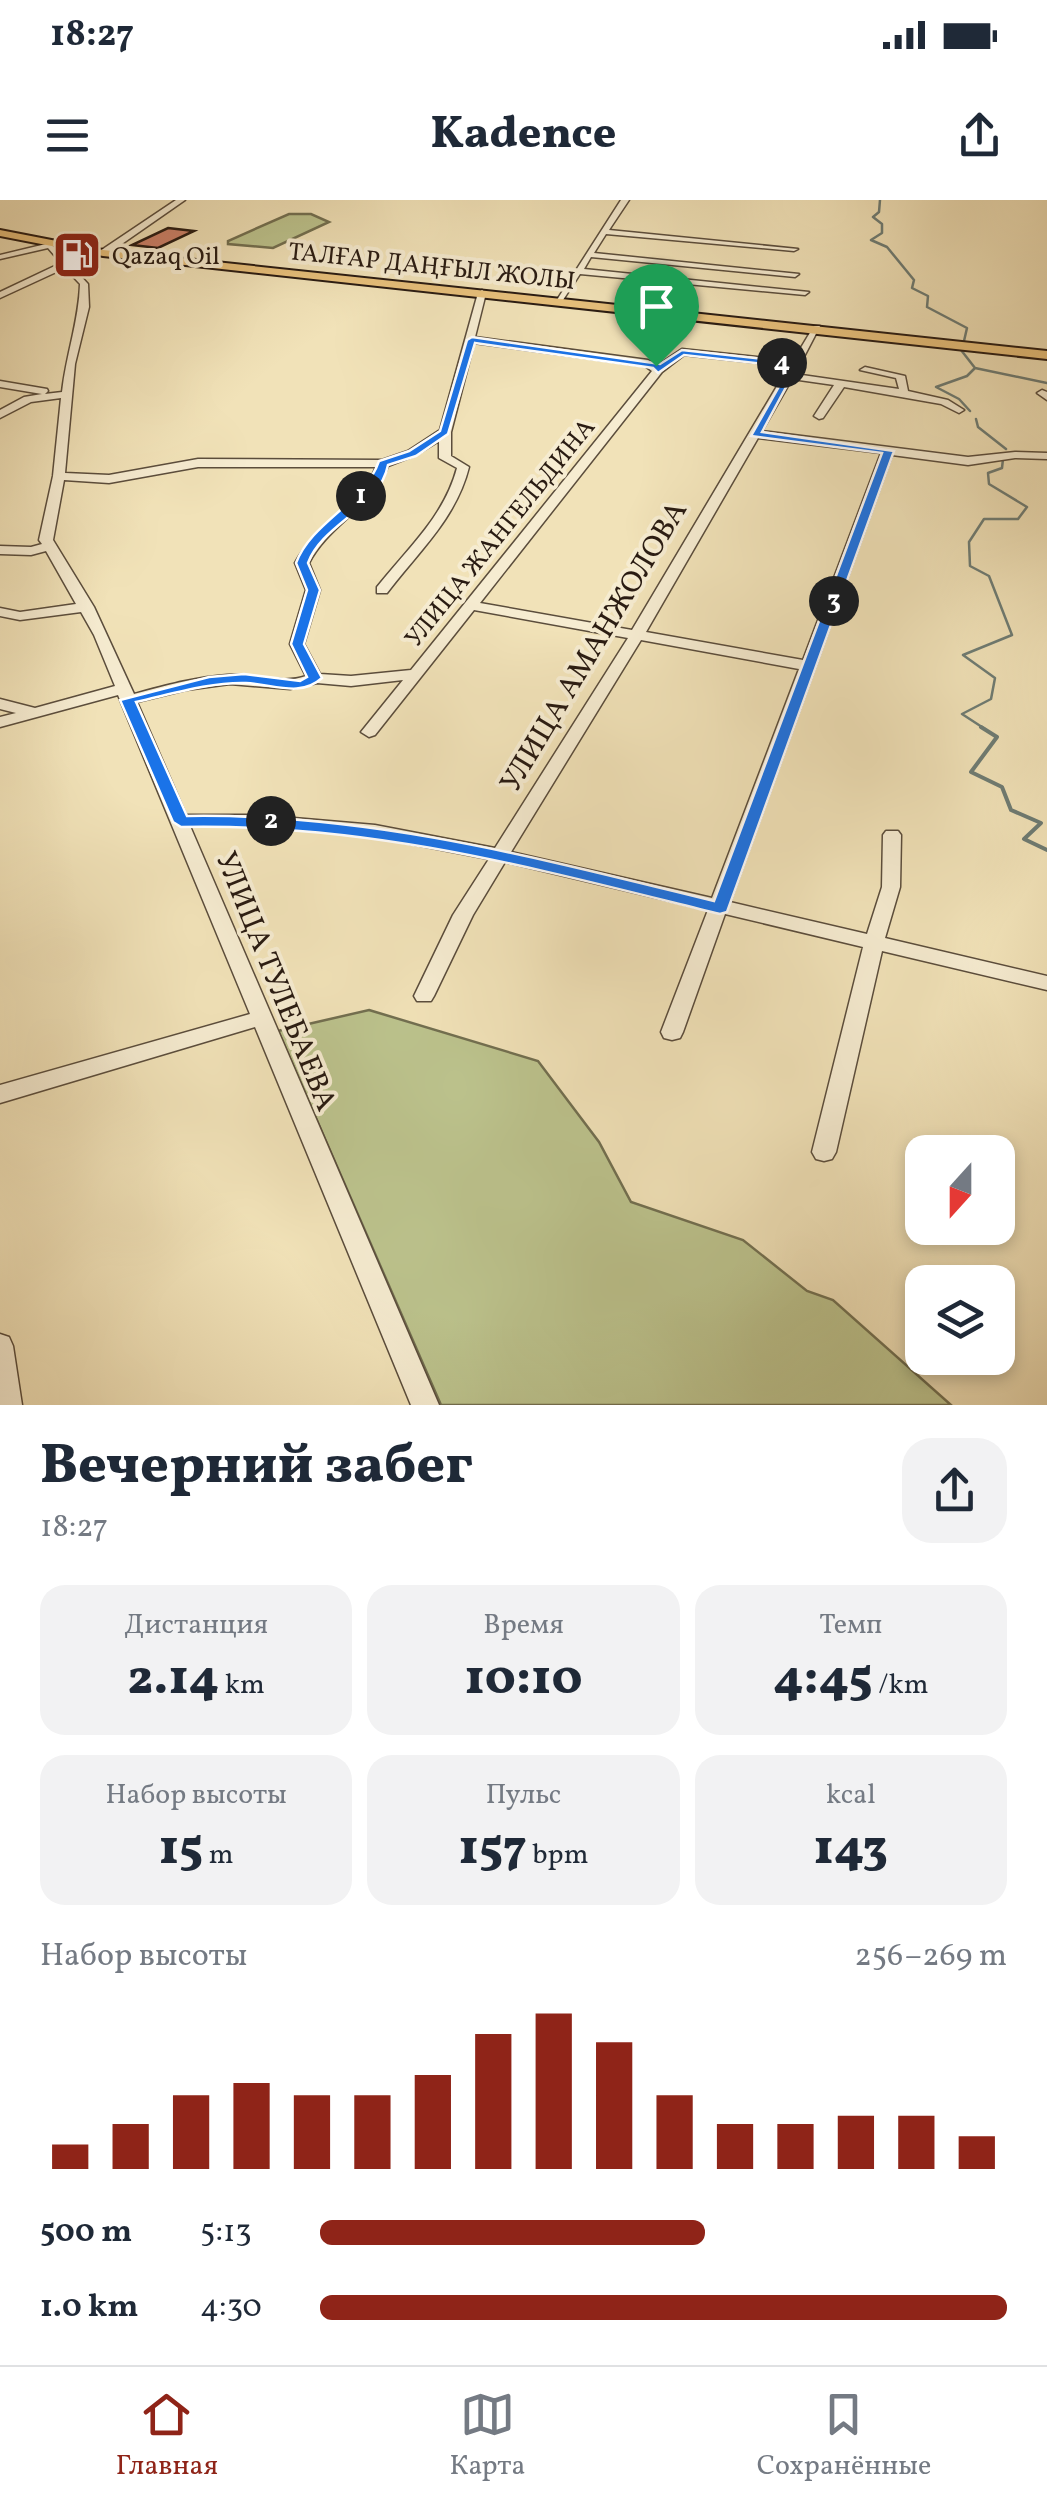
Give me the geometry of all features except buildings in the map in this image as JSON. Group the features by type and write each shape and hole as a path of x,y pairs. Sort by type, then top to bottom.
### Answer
{"main road":[{"name":"ТАЛҒАР ДАҢҒЫЛ ЖОЛЫ","path":"0,232 50,246 103,253 1047,355"}],"street":[{"path":"103,253 181,200"},
{"path":"558,301 625,200"},
{"path":"605,232 794,249"},
{"path":"0,257 50,246 84,284 84,306 70,364 59,476 46,540 50,546 31,551 0,550"},
{"path":"590,255 795,274"},
{"path":"0,294 64,265"},
{"path":"580,271 805,288 802,307"},
{"path":"382,590 448,510 461,482 464,467 445,458 444,432 482,293"},
{"name":"УЛИЦА АМАНЖОЛОВА","path":"424,996 463,915 636,636 817,328"},
{"path":"472,340 648,362 658,370 682,352 902,392 944,402 959,410"},
{"name":"УЛИЦА ЖАНГЕЛЬДИНА","path":"369,732 658,370"},
{"path":"865,370 900,376 902,392"},
{"path":"819,416 840,382"},
{"path":"0,384 68,394"},
{"path":"0,415 28,399 68,394"},
{"path":"59,476 109,479 198,462 383,464 412,453 444,432"},
{"path":"755,434 968,461 1015,455 1047,456"},
{"path":"672,1032 888,451"},
{"path":"315,678 298,644 313,590 302,563 309,544 336,524 380,477 383,464"},
{"name":"УЛИЦА ТУЛЕБАЕВА","path":"50,546 87,608 126,695 425,1405"},
{"path":"469,605 810,666"},
{"path":"0,612 20,616 87,608"},
{"path":"0,722 32,712 209,682 244,679 302,686 315,678 350,681 414,674"},
{"path":"0,704 32,712"},
{"path":"181,822 320,824 500,855 1047,984"},
{"path":"824,1152 891,887 892,835"},
{"path":"0,1094 261,1018"},
{"path":"0,1346 8,1405"}],"green space":[{"path":"289,214 311,214 329,222 273,248 228,244 228,241"},
{"path":"369,1010 538,1061 599,1142 631,1202 743,1240 807,1291 833,1300 905,1364 905,1375 917,1375 951,1405 441,1405 278,1031"}],"waterway":[{"path":"880,200 879,212 873,217 882,224 882,233 871,240 887,247 914,280 912,288 928,296 927,307 967,328 964,341"},
{"path":"961,350 975,368"},
{"path":"970,411 959,399 936,387 967,376 975,368"},
{"path":"975,368 1047,383"},
{"path":"976,419 978,427 1006,449"},
{"path":"985,729 962,714 991,699 995,678 963,655 1012,635 989,576 970,566 969,542 984,519 1018,519 1027,507 989,484 988,473 1002,468 1003,459"},
{"path":"981,727 997,737 971,772 1002,787 1011,810 1041,823 1024,839 1047,850"}],"place":[{"name":"Qazaq Oil","path":"77,255"}],"route":[{"path":"472,340 656,366 658,370 682,352 796,364 755,434 888,451 720,908 500,855 376,831 259,820 181,822 128,700 209,682 244,679 302,686 315,678 298,644 313,590 302,563 309,544 336,524 380,477 383,464 412,453 444,432 472,340"}]}
